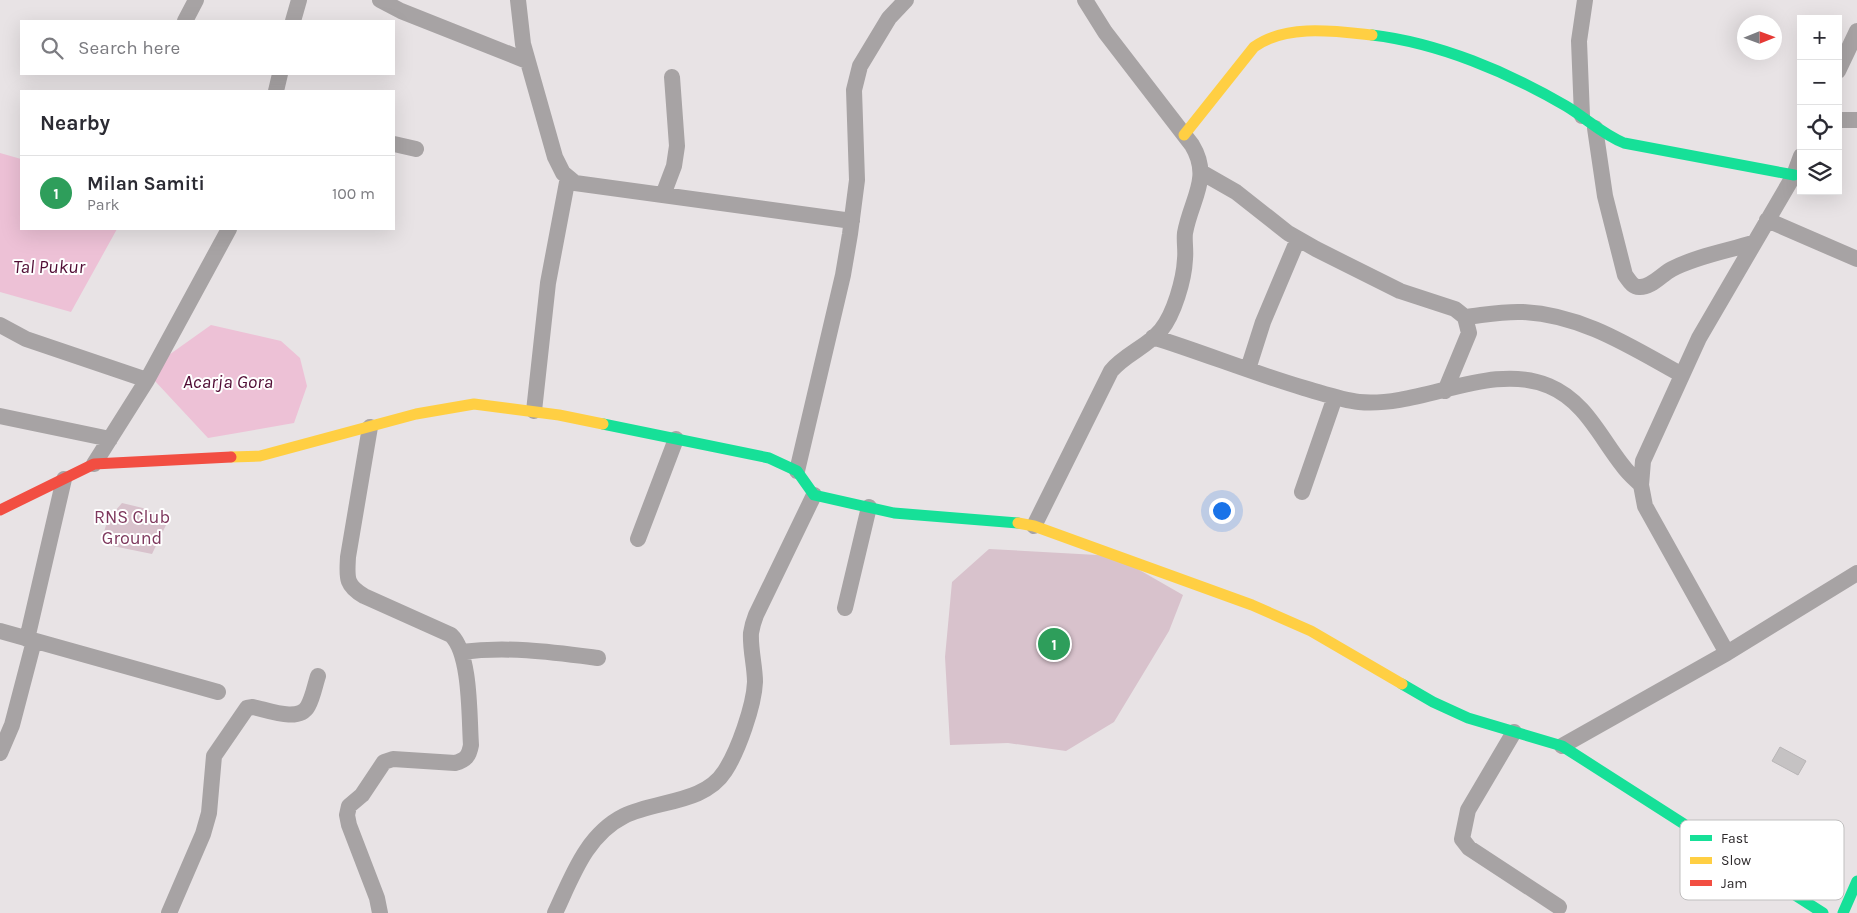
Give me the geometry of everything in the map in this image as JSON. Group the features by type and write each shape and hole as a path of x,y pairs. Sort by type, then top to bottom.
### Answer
{"street":[{"path":"186,20 196,0"},
{"path":"294,20 299,0"},
{"path":"380,0 401,11 526,61"},
{"path":"518,0 526,61 554,157 563,173 575,183 852,221"},
{"path":"797,471 843,276 852,221 858,151 853,113 854,90 860,66 889,18 906,0"},
{"path":"1034,526 1111,371 1121,359 1153,337 1167,319 1183,279 1185,234 1201,172 1200,158 1105,32 1085,0"},
{"path":"1582,116 1579,41 1585,0"},
{"path":"1842,63 1857,31"},
{"path":"1184,135 1254,48 1266,37 1278,33 1358,32 1401,40 1477,64 1558,102 1582,116 1602,134 1621,142 1691,158 1794,175"},
{"path":"276,90 279,75"},
{"path":"663,195 674,166 677,146 678,129 672,77"},
{"path":"1842,120 1857,120"},
{"path":"1595,128 1605,196 1625,274 1630,283 1638,287 1646,286 1672,269 1688,262 1754,243"},
{"path":"395,144 416,149"},
{"path":"1726,653 1645,506 1641,485 1643,461 1699,338 1797,167"},
{"path":"1201,172 1236,192 1298,239 1400,291 1455,309 1465,317 1468,333 1445,391"},
{"path":"534,411 548,283 568,177"},
{"path":"1767,220 1857,259"},
{"path":"94,464 147,380 229,230"},
{"path":"1248,369 1263,322 1298,239"},
{"path":"1465,317 1522,312 1559,316 1585,324 1611,336 1682,375"},
{"path":"0,325 26,339 147,380"},
{"path":"1153,337 1335,397 1359,402 1379,402 1445,391 1487,380 1518,378 1548,386 1568,396 1585,413 1623,467 1641,485"},
{"path":"1302,492 1335,397"},
{"path":"0,510 94,464 260,456 416,414 474,404 534,411 769,458 797,471 814,495 894,513 1004,520 1034,526 1252,605 1311,631 1433,702 1468,718 1562,746 1680,821"},
{"path":"0,416 110,439"},
{"path":"370,427 348,558 347,579 353,589 364,596 451,635 460,646 472,745 470,755 464,761 455,763 393,759 384,762 362,795 349,806 346,815 349,826 377,898 380,913"},
{"path":"638,539 676,439"},
{"path":"0,753 30,640 64,479"},
{"path":"555,913 583,854 602,831 624,816 703,791 717,783 726,770 753,701 755,681 751,633 756,614 814,495"},
{"path":"845,608 869,507"},
{"path":"1562,746 1726,653 1857,573"},
{"path":"0,631 218,692"},
{"path":"461,652 494,648 522,648 598,658"},
{"path":"169,913 204,834 214,756 242,712 248,708 253,707 293,715 302,713 308,706 318,676"},
{"path":"1514,732 1468,810 1462,839 1469,848 1559,908"},
{"path":"1843,913 1857,881"},
{"path":"1804,900 1824,913"}],"green space":[{"name":"RNS Club Ground","path":"122,503 147,509 167,523 152,554 108,545 103,535 108,519"},
{"path":"989,549 1115,556 1183,595 1169,631 1114,722 1066,751 1008,743 950,745 945,657 952,582"}],"water":[{"name":"Tal Pukur","path":"0,153 20,159 20,230 116,230 71,312 0,292"},
{"name":"Acarja Gora","path":"211,325 281,341 300,358 307,386 294,423 208,438 154,380 166,357"}],"building":[{"path":"1780,747 1806,761 1798,775 1772,761"}],"traffic: fast":[{"path":"1372,35 1397,39 1448,52 1497,71 1566,106 1608,135 1624,143 1794,175"},
{"path":"603,424 769,458 797,471 814,495 894,513 1018,523"},
{"path":"1402,684 1433,702 1468,718 1562,746 1680,822"},
{"path":"1843,913 1857,881"},
{"path":"1803,900 1823,913"}],"traffic: slow":[{"path":"1184,135 1254,47 1267,40 1295,32 1311,31 1372,35"},
{"path":"231,457 260,456 416,414 474,404 559,415 603,424"},
{"path":"1018,523 1034,526 1252,605 1311,631 1402,684"}],"traffic: jam":[{"path":"0,510 94,464 231,457"}],"place":[{"name":"Milan Samiti","path":"1054,644"}]}
